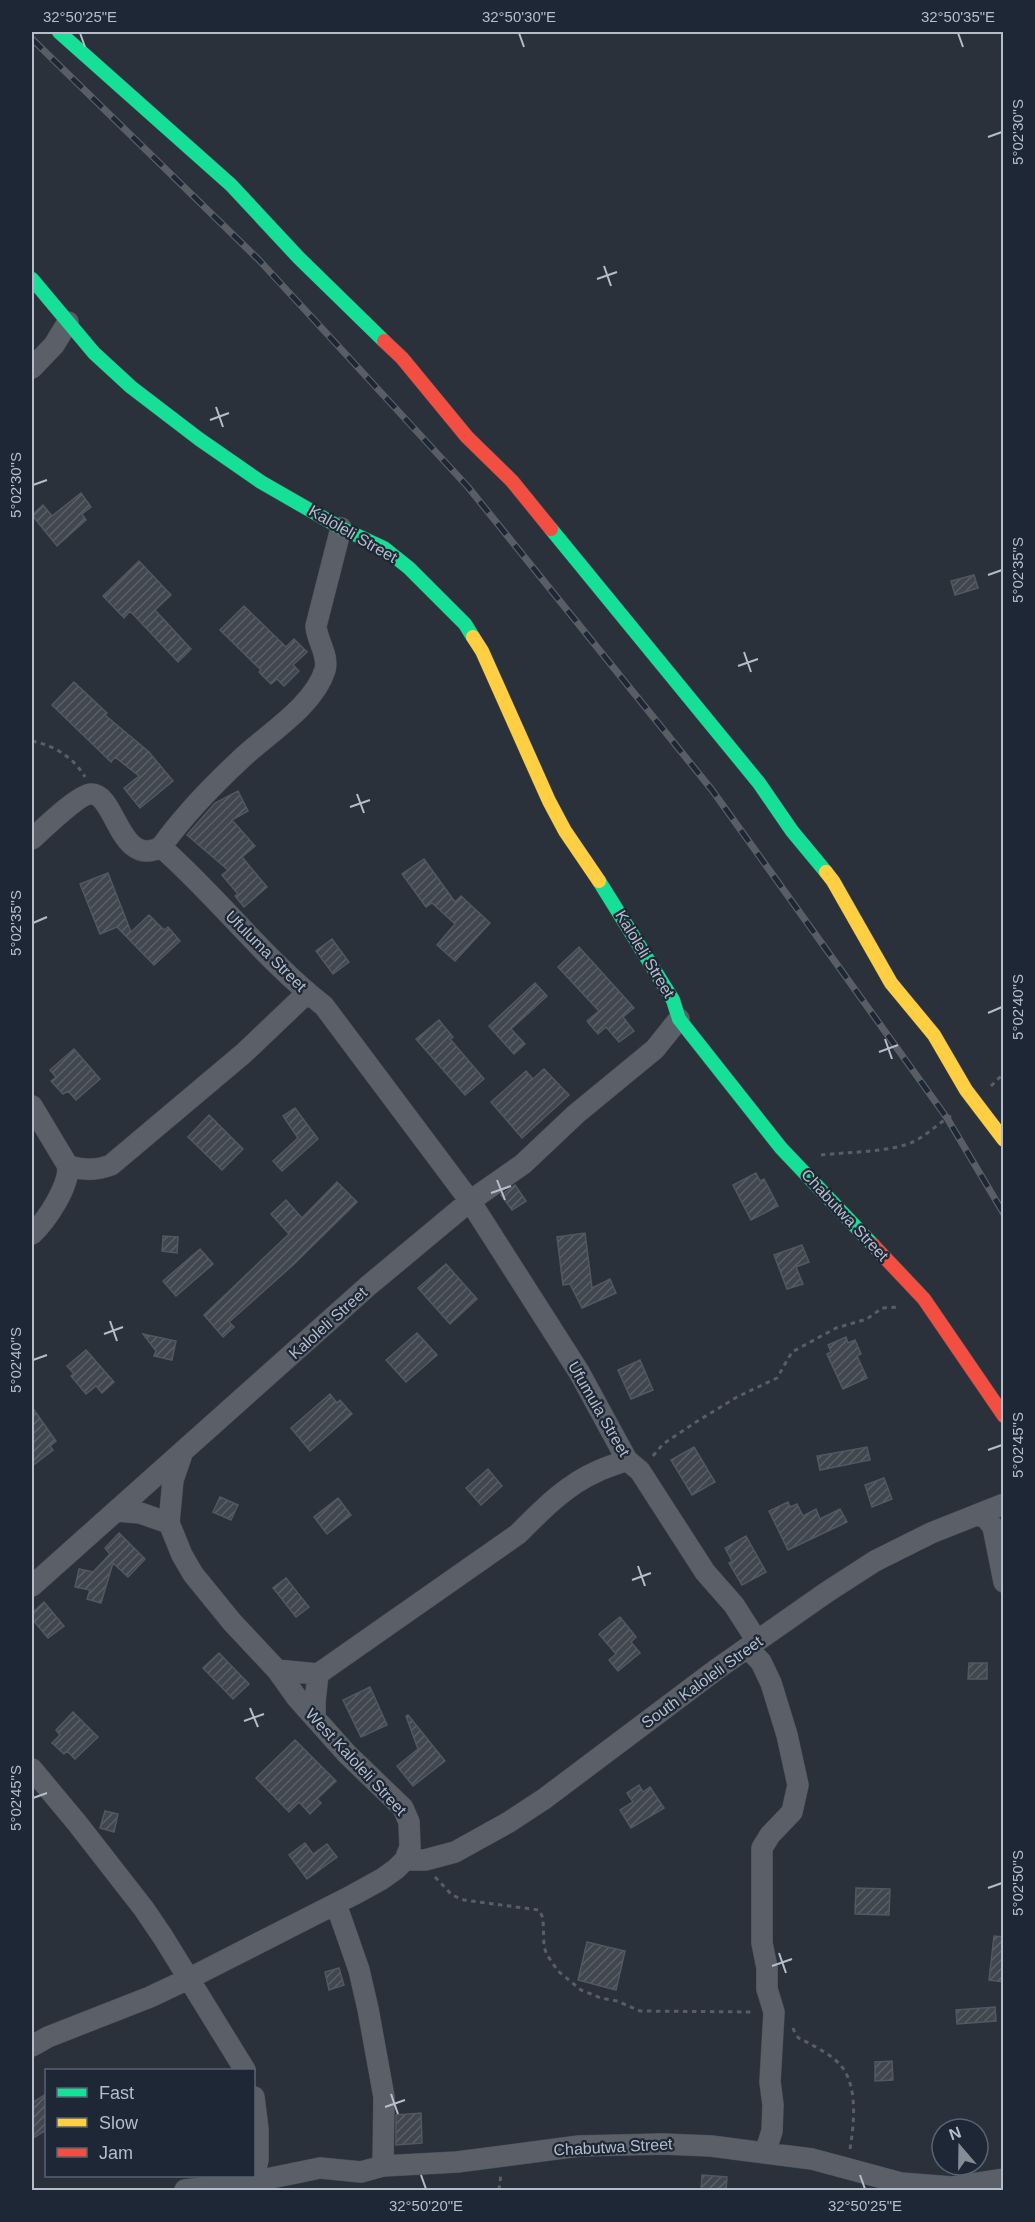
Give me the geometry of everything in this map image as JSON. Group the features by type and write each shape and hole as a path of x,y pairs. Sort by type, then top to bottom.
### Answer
{"street":[{"path":"59,32 231,185 299,258 402,358 467,437 512,482 753,775 792,831 832,881 891,983 934,1035 961,1082 1004,1140"},
{"name":"Kaloleli Street","path":"32,279 94,353 131,387 199,439 261,482 341,528 384,548 409,568 465,624 482,651 560,821 647,956 673,1000 679,1019 655,1049 576,1114 523,1164 470,1201 368,1287 32,1586"},
{"path":"32,368 54,345 68,322"},
{"path":"32,839 60,814 86,795 92,794 98,796 108,806 130,844 146,850 161,847 188,812 222,777 284,722 319,683 326,661 316,636 316,626 341,528"},
{"name":"Ufuluma Street","path":"161,847 206,889 255,942 324,1006 470,1201"},
{"path":"68,1166 97,1170 111,1165 244,1053 308,993"},
{"name":"Chabutwa Street","path":"679,1019 781,1148 924,1299 1004,1416"},
{"path":"32,1106 68,1166 68,1177 58,1197 40,1227 32,1234"},
{"name":"Ufumula Street","path":"470,1201 579,1372 634,1465 705,1572 734,1605 771,1683 798,1785 792,1812 770,1835 762,1848 762,1943 767,1968 767,1989 774,2012 770,2082 773,2105 772,2131 765,2153"},
{"path":"117,1511 140,1513 169,1523 173,1480 182,1453"},
{"path":"277,1670 318,1674 518,1534 571,1487 594,1472 634,1465"},
{"name":"South Kaloleli Street","path":"415,1860 455,1852 527,1810 752,1644 875,1561 931,1533 1004,1504"},
{"path":"982,1514 993,1527 1004,1582"},
{"name":"West Kaloleli Street","path":"169,1523 182,1555 193,1574 232,1622 277,1670 297,1698 347,1754 403,1808 409,1822 410,1847 415,1860"},
{"path":"315,1717 318,1674"},
{"path":"32,1769 144,1910 244,2069"},
{"path":"32,2046 48,2037 150,1997 188,1979 336,1904 415,1860"},
{"path":"336,1904 359,1970 384,2097 383,2166"},
{"path":"255,2105 258,2129 258,2160 255,2171"},
{"name":"Chabutwa Street","path":"185,2190 251,2186 320,2168 360,2172 383,2166 458,2162 579,2146 684,2144 812,2160 901,2183 952,2189 1004,2179"}],"path":[{"path":"32,741 42,743 68,756 82,773 92,794"},
{"path":"797,1163 815,1156 913,1142 946,1118 978,1106"},
{"path":"634,1465 737,1397 777,1378 792,1352 836,1328 867,1319 882,1308 902,1307 924,1299"},
{"path":"415,1860 429,1869 452,1895 464,1900 539,1910 543,1918 544,1947 547,1954 558,1971 569,1982 590,1994 617,2001 640,2011 780,2011 787,2016 796,2036 834,2059 847,2075 853,2116 850,2149 852,2169"}],"building":[{"path":"81,493 91,507 82,514 86,520 57,546 32,515 43,505 52,516"},
{"path":"139,561 171,595 155,610 191,649 178,662 130,611 124,618 103,596"},
{"path":"974,575 978,588 955,595 951,581"},
{"path":"244,606 286,647 294,639 307,652 293,665 299,671 284,686 277,679 271,684 259,672 261,670 220,630"},
{"path":"74,682 107,713 105,715 149,752 173,781 140,808 124,788 139,776 115,757 111,762 52,705"},
{"path":"238,791 248,811 232,820 255,846 242,857 267,887 244,907 235,896 238,894 222,875 228,870 187,835 215,803"},
{"path":"424,859 455,902 461,896 490,923 455,961 437,945 455,924 432,903 426,907 402,874"},
{"path":"108,873 131,932 149,915 164,930 168,927 180,941 154,965 117,927 100,934 80,884"},
{"path":"332,939 349,962 333,974 316,951"},
{"path":"579,947 634,1008 623,1017 634,1031 619,1042 606,1027 598,1034 587,1021 599,1011 558,967"},
{"path":"535,983 547,996 511,1029 525,1044 514,1054 489,1026"},
{"path":"439,1020 453,1037 450,1039 484,1079 465,1095 416,1039"},
{"path":"74,1049 100,1079 76,1100 68,1091 63,1094 51,1081 56,1077 50,1070"},
{"path":"544,1069 569,1095 522,1138 491,1102 526,1071 533,1079"},
{"path":"295,1108 318,1139 282,1171 273,1161 298,1138 283,1116"},
{"path":"209,1115 243,1149 222,1170 188,1137"},
{"path":"756,1173 760,1181 764,1179 778,1206 751,1220 733,1185"},
{"path":"337,1182 357,1202 294,1264 229,1322 234,1327 223,1337 204,1315 289,1234 271,1214 286,1200 302,1218"},
{"path":"515,1185 526,1201 512,1210 501,1195"},
{"path":"585,1233 592,1288 610,1279 616,1293 582,1308 570,1284 563,1285 557,1237"},
{"path":"163,1236 178,1237 177,1253 162,1251"},
{"path":"802,1245 809,1262 796,1267 803,1284 787,1289 774,1255"},
{"path":"200,1249 213,1264 176,1296 163,1281"},
{"path":"446,1264 477,1299 450,1324 418,1288"},
{"path":"417,1333 437,1355 406,1382 386,1360"},
{"path":"143,1334 176,1341 172,1360 154,1356 156,1351"},
{"path":"846,1337 848,1343 855,1340 861,1354 857,1356 867,1378 843,1389 827,1354 831,1352 828,1345"},
{"path":"86,1350 114,1382 102,1393 96,1386 86,1394 71,1376 74,1374 67,1366"},
{"path":"640,1360 653,1390 631,1399 618,1370"},
{"path":"330,1394 337,1403 340,1400 352,1414 310,1451 291,1428"},
{"path":"32,1407 56,1441 50,1446 53,1450 32,1466"},
{"path":"694,1447 715,1482 692,1495 671,1460"},
{"path":"867,1447 870,1460 820,1470 817,1456"},
{"path":"488,1469 502,1486 481,1505 466,1488"},
{"path":"884,1478 892,1499 872,1507 865,1485"},
{"path":"220,1497 238,1505 231,1520 213,1512"},
{"path":"338,1498 351,1515 327,1534 314,1517"},
{"path":"788,1502 790,1507 797,1504 803,1516 816,1509 820,1519 840,1509 847,1522 788,1550 769,1511"},
{"path":"119,1533 145,1559 128,1577 113,1563 101,1603 87,1599 90,1590 75,1587 79,1569 93,1572 110,1554 105,1548"},
{"path":"746,1536 766,1572 742,1585 729,1563 732,1561 725,1548"},
{"path":"286,1578 309,1607 296,1617 273,1588"},
{"path":"44,1602 64,1626 48,1638 32,1619 32,1613"},
{"path":"620,1617 636,1637 631,1642 640,1653 618,1671 609,1660 616,1654 599,1634"},
{"path":"219,1653 249,1684 233,1699 203,1668"},
{"path":"969,1663 987,1663 987,1679 968,1679"},
{"path":"370,1687 387,1725 361,1737 343,1700"},
{"path":"73,1712 98,1737 75,1759 67,1751 64,1754 52,1743 60,1735 56,1730"},
{"path":"408,1715 445,1761 413,1786 397,1766 418,1749 406,1716"},
{"path":"295,1740 336,1781 317,1799 321,1803 310,1814 299,1802 289,1812 256,1778"},
{"path":"639,1785 643,1792 650,1787 664,1808 631,1828 620,1810 633,1802 627,1793"},
{"path":"105,1811 118,1814 114,1832 100,1828"},
{"path":"305,1843 313,1854 327,1844 337,1857 307,1879 289,1855"},
{"path":"856,1888 890,1889 889,1915 855,1914"},
{"path":"994,1936 1004,1937 1004,1982 989,1980"},
{"path":"587,1942 625,1951 616,1990 578,1980"},
{"path":"339,1968 344,1985 329,1990 325,1972"},
{"path":"995,2007 996,2021 957,2024 956,2010"},
{"path":"892,2061 893,2080 875,2081 875,2062"},
{"path":"45,2095 45,2131 32,2139 32,2103"},
{"path":"421,2113 422,2143 396,2145 396,2115"},
{"path":"702,2175 727,2177 726,2190 701,2190"}],"railway":[{"path":"32,39 259,260 468,487 712,790 947,1118 1004,1214"}],"traffic: fast":[{"path":"59,32 231,185 299,258 384,341"},
{"path":"32,279 94,353 131,387 199,439 261,482 341,528 384,548 409,568 465,624 473,637"},
{"path":"551,529 759,783 792,831 826,872"},
{"path":"599,881 673,1000 679,1019 781,1148 873,1245"}],"traffic: slow":[{"path":"473,637 482,651 549,801 565,831 599,881"},
{"path":"826,872 891,983 934,1035 966,1090 1004,1140"}],"traffic: jam":[{"path":"384,341 402,358 467,437 512,481 551,529"},
{"path":"873,1245 924,1299 1004,1416"}]}
